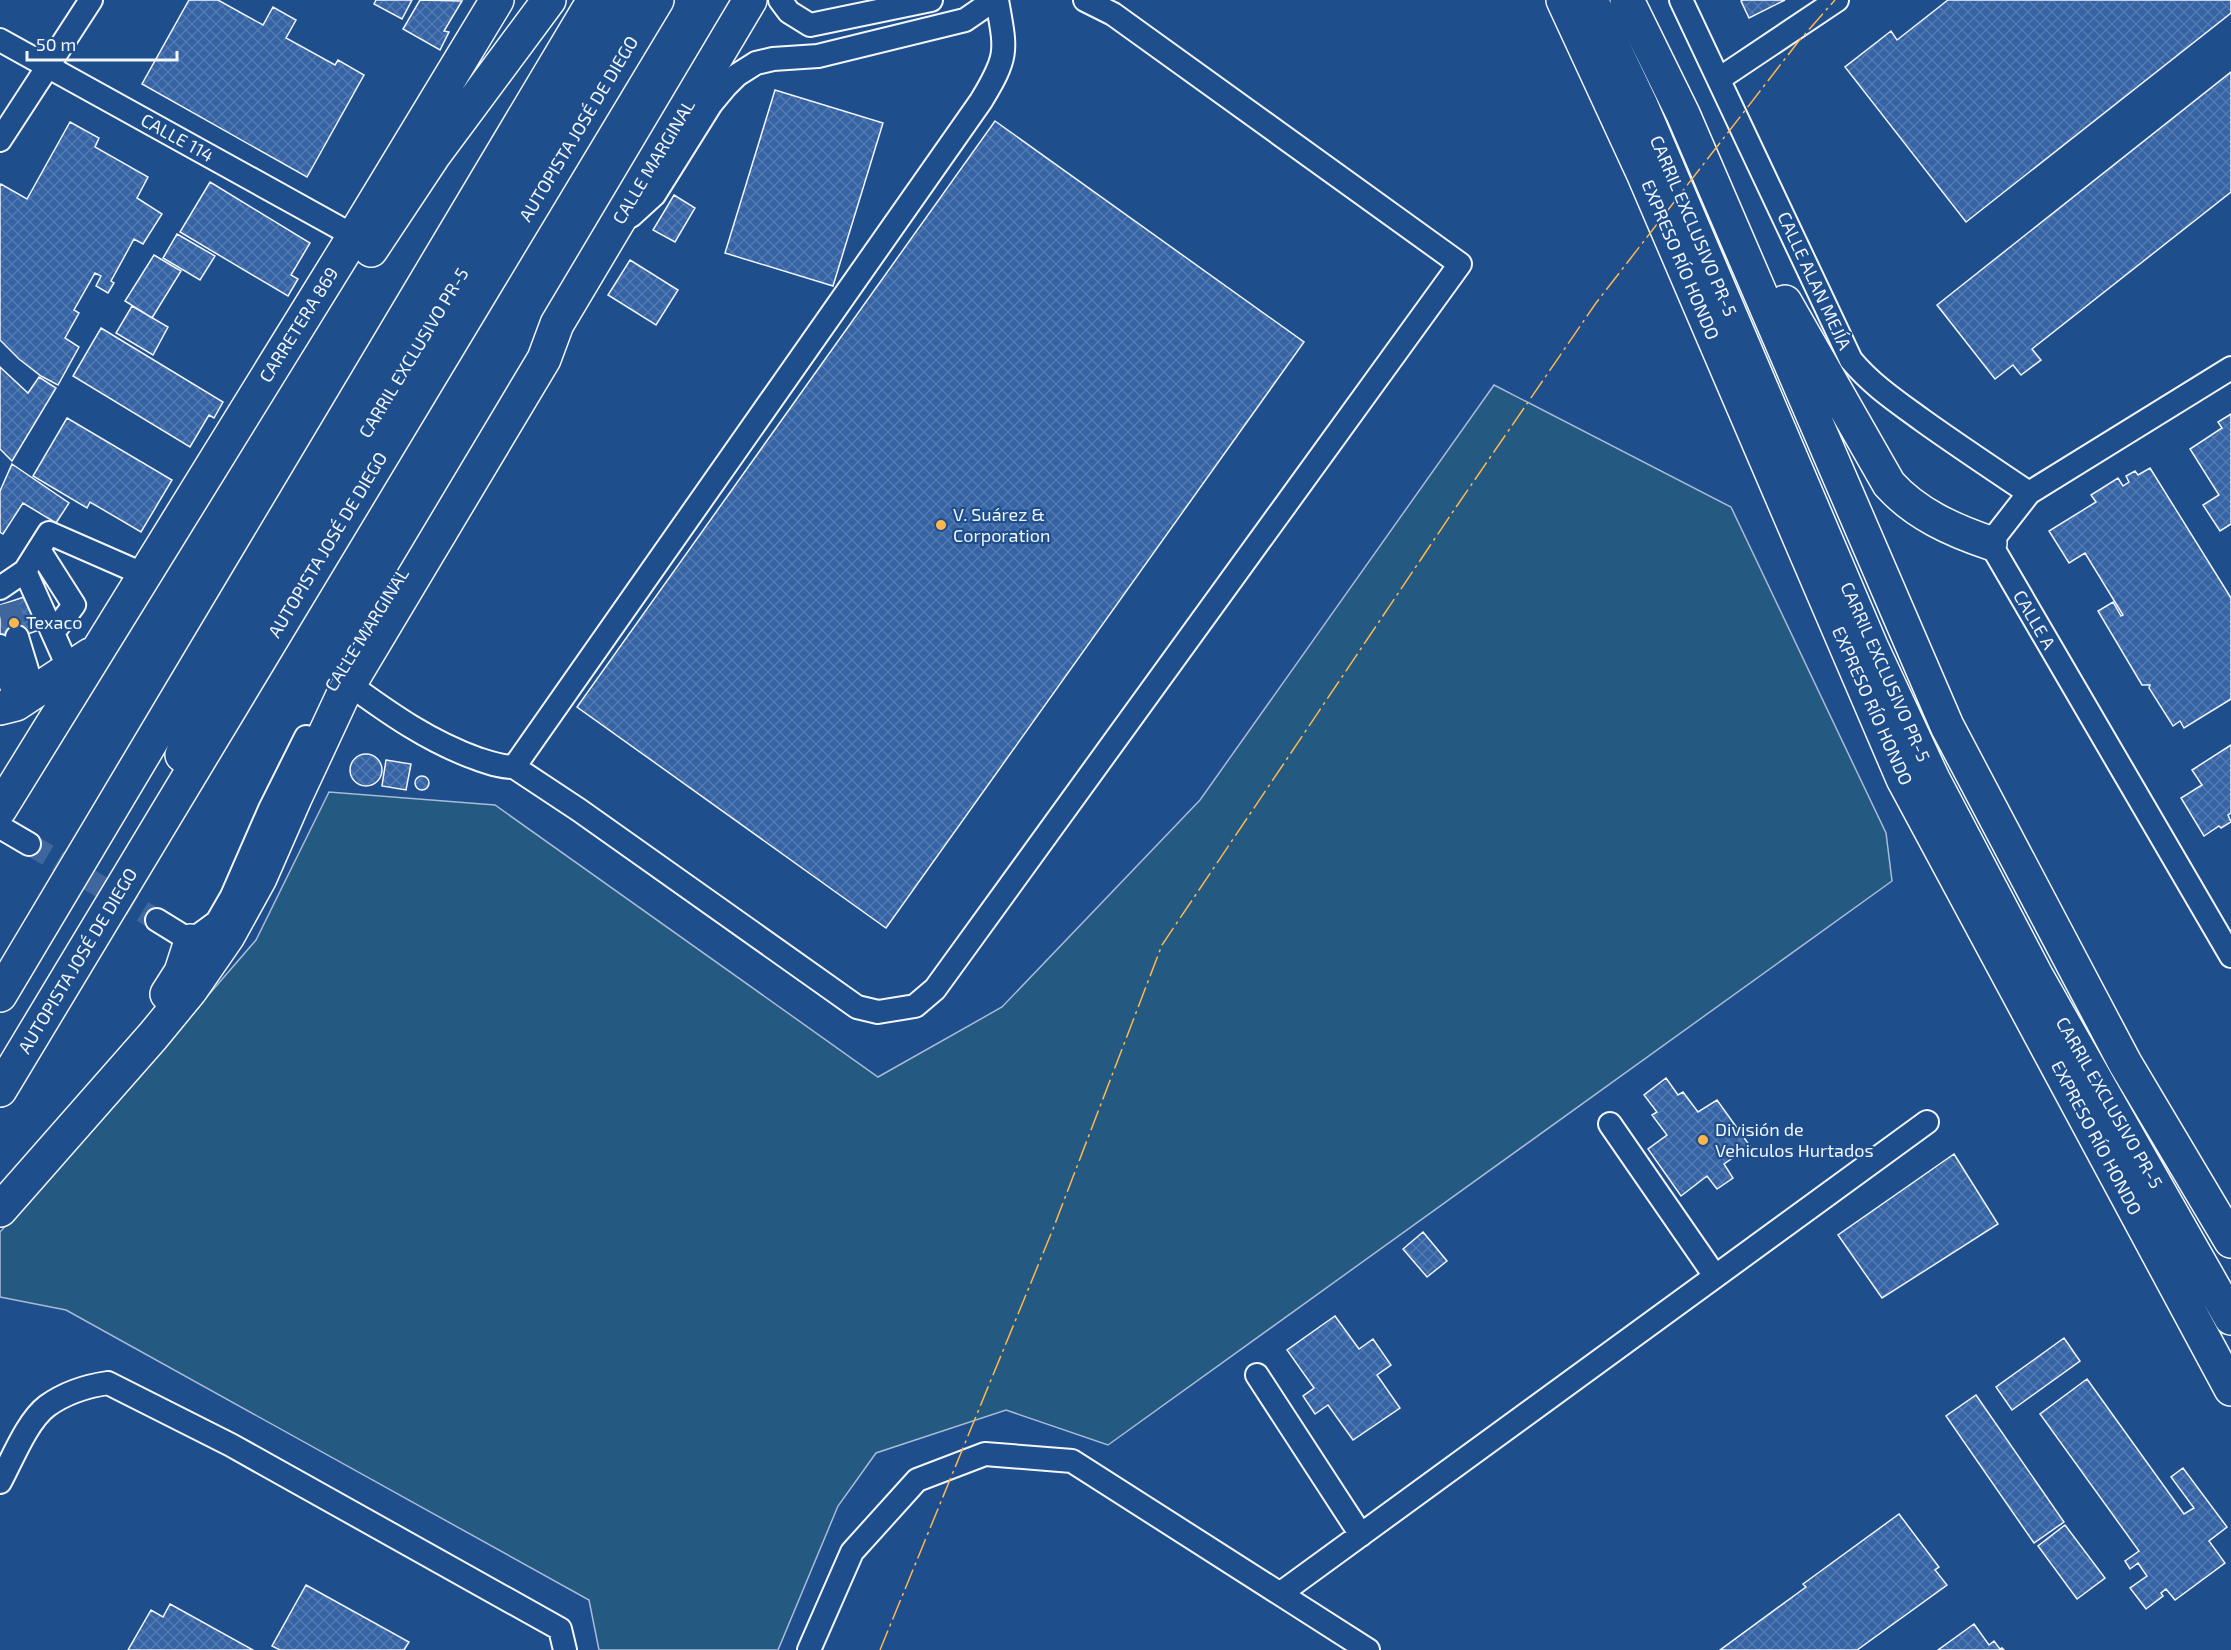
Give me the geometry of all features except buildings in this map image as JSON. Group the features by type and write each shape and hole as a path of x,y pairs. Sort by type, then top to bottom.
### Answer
{"highway":[{"name":"CARRETERA 869","path":"0,809 186,510 497,0"},
{"path":"186,510 256,425 434,155 549,0"},
{"path":"0,996 594,0"},
{"name":"CARRIL EXCLUSIVO PR-5","path":"202,707 627,0"},
{"name":"AUTOPISTA JOSÉ DE DIEGO","path":"0,1090 657,0"},
{"name":"CALLE MARGINAL","path":"202,949 250,898 309,766 350,684 544,358 557,324 750,0"},
{"path":"1546,0 1582,39"},
{"name":"EXPRESO RÍO HONDO","path":"1563,0 1643,173 1903,779 2231,1389"},
{"name":"CARRIL EXCLUSIVO PR-5","path":"1591,0 1640,103 1871,646 1933,778 2037,977 2231,1318"},
{"path":"1627,0 1683,114 1808,343 1889,484 1902,499 1926,516 1966,535 1990,543"},
{"path":"1683,114 1947,726 2125,1064 2231,1241"},
{"path":"17,702 99,649"},
{"path":"89,849 202,707"},
{"path":"133,869 202,707"},
{"path":"0,1194 77,1105 167,994 181,972 202,949"},
{"path":"0,1210 190,991 202,949"}],"street":[{"path":"0,140 91,0"},
{"path":"780,0 789,12 810,25 931,0"},
{"path":"514,767 998,74 1005,46 995,0 965,20 818,56 773,59 756,63 737,75 726,86 711,104 654,195 610,235"},
{"path":"350,684 407,725 453,750 502,767 514,767 579,810 856,1007 878,1012 915,1006 935,989 1460,264 1113,14 1085,0"},
{"name":"CALLE ALAN MEJÍA","path":"1681,0 1851,360 1882,392 2029,493"},
{"path":"1719,79 1837,0"},
{"name":"CALLE 114","path":"0,40 354,236"},
{"name":"CALLE MARGINAL","path":"202,949 232,896 270,809 338,675 402,574 535,352 557,324"},
{"path":"1990,543 2029,493 2231,368"},
{"path":"4,592 25,571 49,533 145,575"},
{"name":"CALLE A","path":"1990,543 2231,956"},
{"path":"39,550 74,605 53,633"},
{"path":"25,571 69,669"},
{"path":"9,642 17,702"},
{"path":"0,827 29,844"},
{"path":"157,920 202,949"},
{"path":"1281,1593 1927,1122"},
{"path":"1610,1124 1715,1276"},
{"path":"1257,1375 1361,1535"},
{"path":"0,1482 28,1429 46,1407 86,1386 108,1383 231,1445 560,1629 566,1650"},
{"path":"809,1650 852,1552 902,1496 917,1480 985,1454 1072,1461 1368,1650"}],"shaded area":[{"path":"1494,385 1731,507 1886,833 1892,881 1108,1445 1006,1410 876,1453 838,1506 778,1650 599,1650 589,1600 66,1310 0,1297 0,1232 71,1154 256,940 329,792 495,805 878,1077 1002,1007 1200,800"}],"tunnel":[{"path":"8,603 17,637"},
{"path":"29,844 157,920"}],"power":[{"path":"880,1650 1053,1229 1162,945 1596,303 1798,42 1835,0"}],"place":[{"name":"V. Suárez & Corporation","path":"941,525"},
{"name":"Texaco","path":"14,623"},
{"name":"División de Vehiculos Hurtados","path":"1703,1140"}]}
